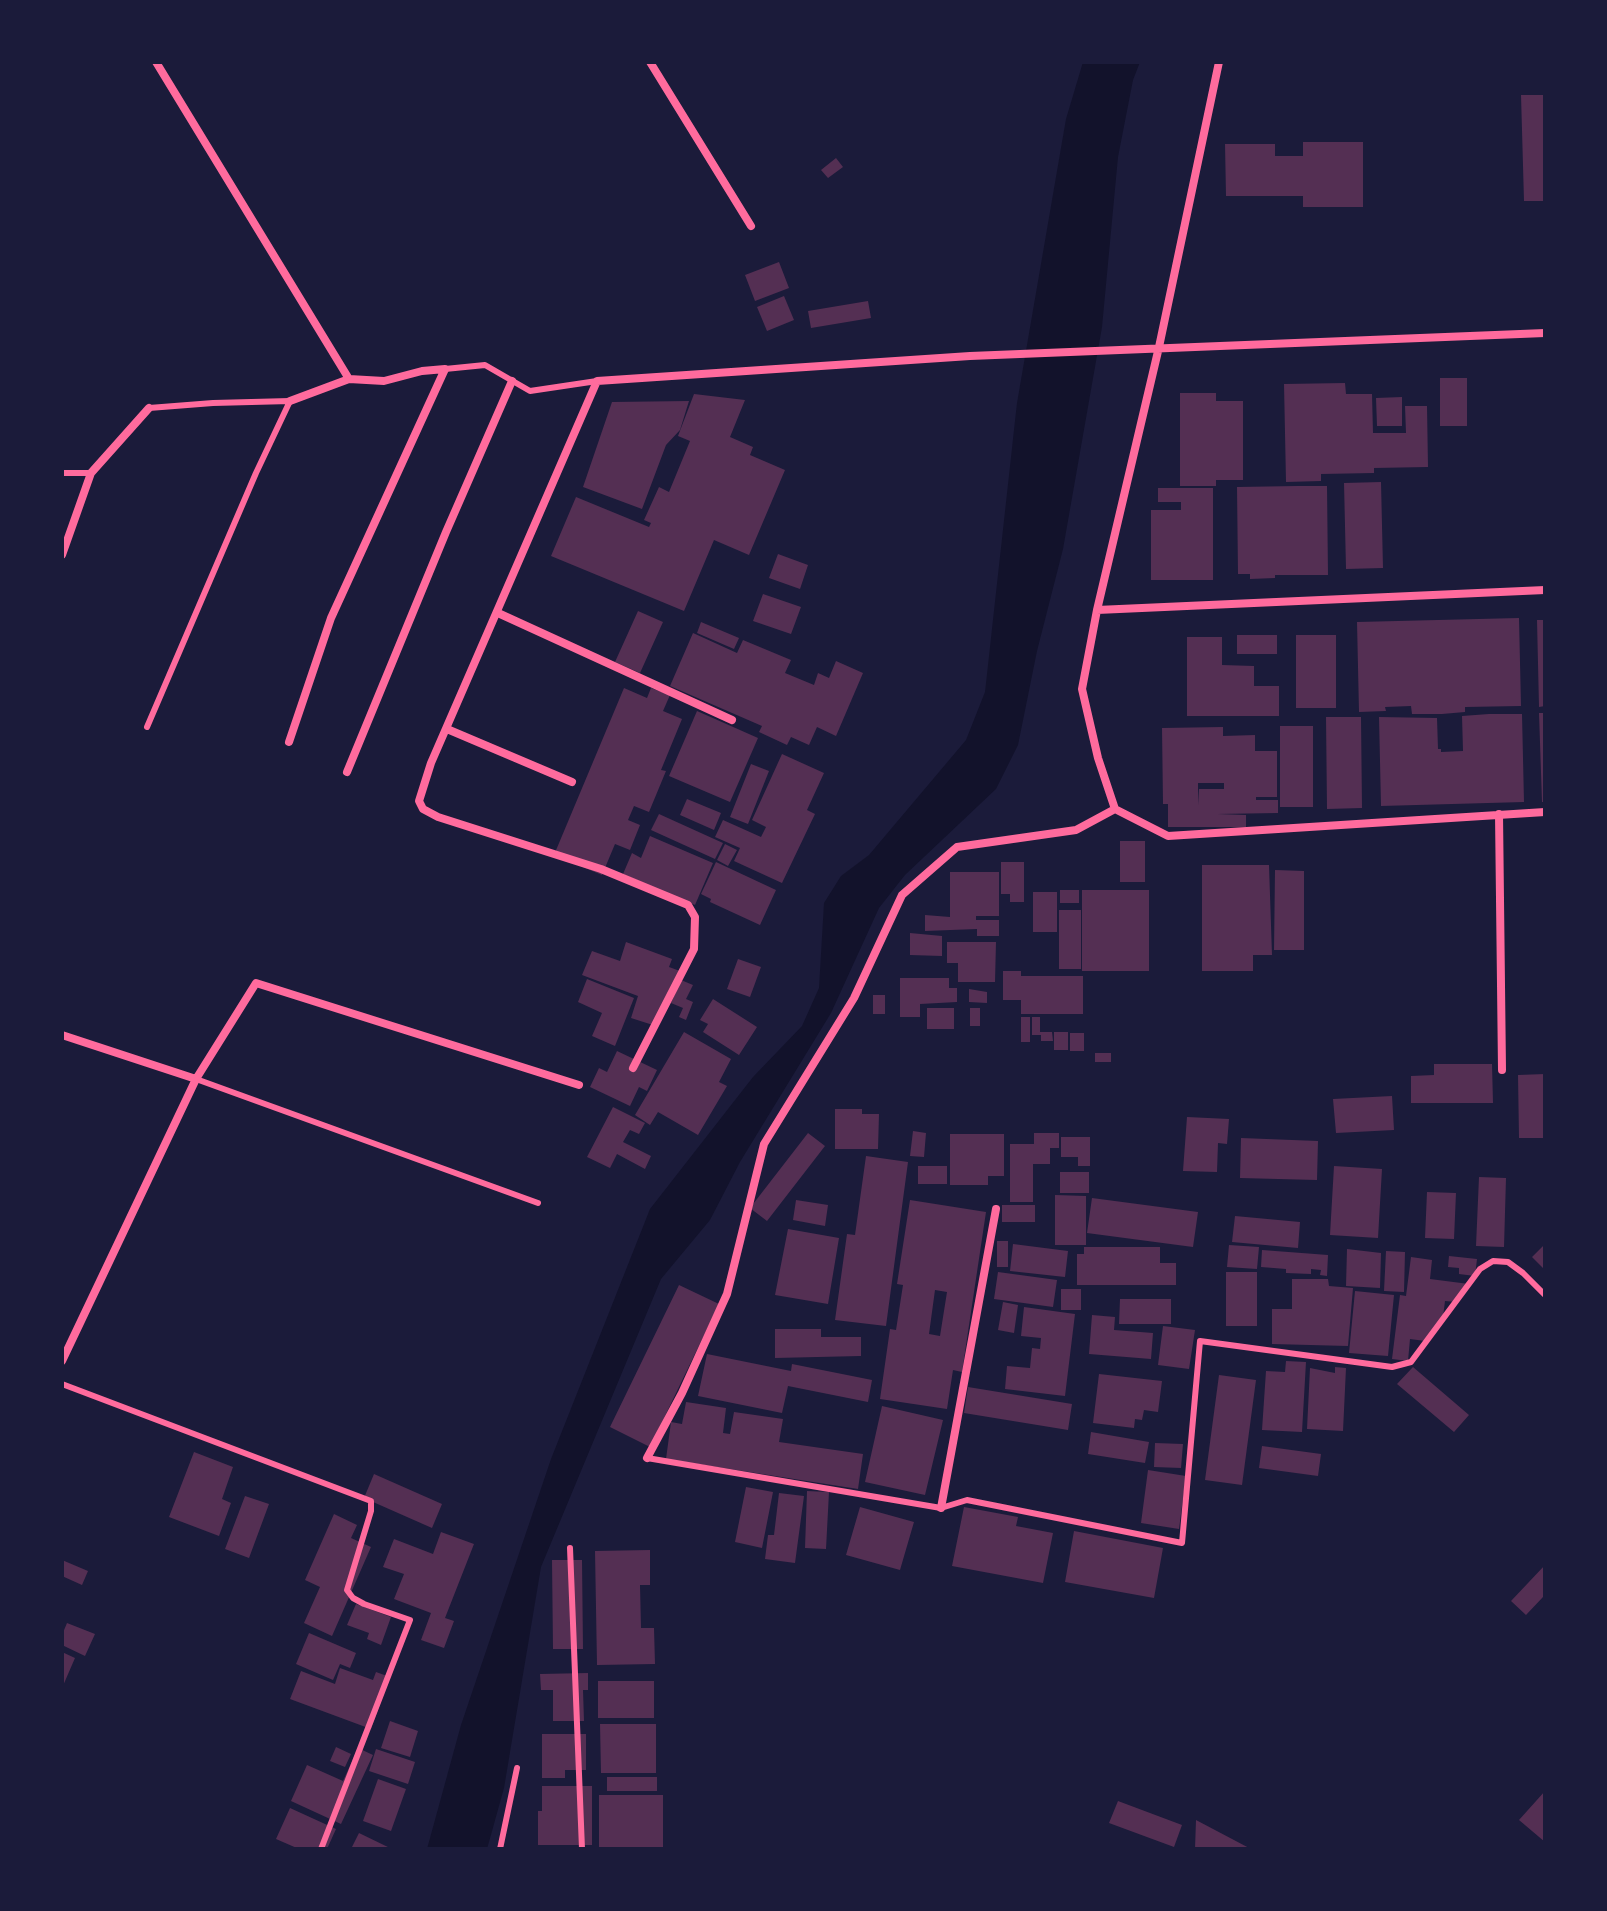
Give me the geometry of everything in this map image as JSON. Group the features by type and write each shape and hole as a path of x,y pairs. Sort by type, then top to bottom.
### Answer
{"street":[{"path":"156,62 349,379"},
{"path":"650,62 751,226"},
{"path":"1219,62 1082,689 1098,758 1115,809 1168,836 1545,812"},
{"path":"633,1068 694,949 695,917 688,905 601,869 423,809 419,801 597,381 970,356 1545,333"},
{"path":"289,742 331,618 445,369 422,371 384,381 349,379 290,401"},
{"path":"347,772 512,381"},
{"path":"62,555 91,473 149,408"},
{"path":"1097,610 1545,590"},
{"path":"498,613 732,720"},
{"path":"447,729 572,782"},
{"path":"647,1458 682,1393 727,1294 764,1144 854,998 902,895 957,847 1076,830 1115,809"},
{"path":"1499,814 1502,1070"},
{"path":"62,1361 196,1079 256,983 579,1085"},
{"path":"62,1035 196,1079"},
{"path":"941,1508 996,1209"}],"lane":[{"path":"445,369 485,365 530,391 597,381"},
{"path":"147,727 290,401 149,408"},
{"path":"62,473 91,473"},
{"path":"196,1079 538,1203"},
{"path":"647,1458 941,1508 967,1500 1182,1543 1200,1341 1392,1367 1411,1362 1480,1269 1493,1261 1508,1262 1545,1295"},
{"path":"62,1384 371,1501 371,1511 347,1590 364,1604 410,1620 321,1849"},
{"path":"570,1548 582,1849"},
{"path":"500,1849 517,1768"}],"shaded area":[{"path":"1083,62 1140,62 1133,80 1118,157 1102,327 1063,549 1037,651 1018,745 996,789 905,875 879,908 831,1013 740,1162 710,1220 661,1279 541,1567 504,1788 487,1849 427,1849 461,1725 551,1459 650,1209 753,1077 802,1026 819,988 824,903 841,876 869,855 966,740 985,692 1017,403 1066,119"}],"building":[{"path":"1521,95 1545,95 1545,201 1524,201"},
{"path":"1303,142 1363,142 1363,207 1303,207 1303,196 1226,196 1225,144 1275,144 1275,156 1303,156"},
{"path":"836,158 843,167 828,178 821,170"},
{"path":"779,262 789,288 755,301 745,275"},
{"path":"784,296 794,320 767,331 757,307"},
{"path":"868,301 871,318 811,328 808,311"},
{"path":"1440,378 1467,378 1467,426 1440,426"},
{"path":"1345,383 1346,394 1372,394 1373,433 1406,433 1405,406 1427,406 1428,467 1374,468 1374,473 1321,474 1321,481 1286,482 1284,384"},
{"path":"1180,393 1216,393 1216,401 1243,401 1243,480 1216,480 1216,486 1180,486"},
{"path":"694,394 745,400 730,437 753,447 750,455 785,470 749,555 714,540 684,611 551,556 576,497 649,527 651,523 644,520 659,487 669,492 690,441 678,436"},
{"path":"1402,397 1402,426 1377,426 1376,398"},
{"path":"689,401 680,430 666,445 642,509 583,487 612,402"},
{"path":"1381,482 1383,568 1346,569 1344,483"},
{"path":"1327,486 1328,575 1275,575 1275,578 1250,579 1250,574 1238,574 1237,487"},
{"path":"1158,488 1213,488 1213,580 1151,580 1151,510 1181,510 1181,502 1158,502"},
{"path":"778,554 808,565 800,589 769,578"},
{"path":"763,594 801,607 791,634 753,621"},
{"path":"638,611 663,622 640,673 615,662"},
{"path":"1519,618 1521,706 1465,707 1465,712 1442,714 1412,714 1411,706 1359,712 1357,622"},
{"path":"1537,620 1545,620 1545,706 1539,707"},
{"path":"701,622 739,638 734,649 697,633"},
{"path":"693,633 737,653 743,640 791,660 785,673 814,685 818,673 829,678 836,661 863,673 836,736 817,727 809,745 791,737 787,745 759,732 762,726 670,686"},
{"path":"1237,635 1277,635 1277,654 1237,654"},
{"path":"1296,635 1336,635 1336,708 1296,708"},
{"path":"1187,637 1222,637 1222,665 1254,666 1254,686 1279,686 1279,716 1187,716"},
{"path":"624,688 647,698 651,688 670,695 663,711 682,719 661,770 666,771 649,812 634,806 628,820 640,825 630,850 615,844 602,875 554,855"},
{"path":"697,711 758,738 730,802 669,776"},
{"path":"1539,713 1545,713 1545,802 1542,802"},
{"path":"1522,714 1524,802 1381,806 1379,717 1437,718 1438,749 1441,752 1463,751 1462,716"},
{"path":"1326,717 1361,717 1362,808 1327,809"},
{"path":"1280,726 1313,726 1313,807 1280,807"},
{"path":"1223,727 1223,736 1255,735 1255,751 1277,751 1277,797 1256,797 1256,800 1278,800 1278,813 1217,814 1246,815 1246,827 1168,827 1168,804 1163,804 1162,728","holes":["1198,783 1224,783 1224,789 1199,789 1198,805"]},
{"path":"782,754 824,773 807,810 815,814 782,883 734,861 740,848 715,837 723,820 761,837 766,827 752,820"},
{"path":"751,764 769,771 748,824 730,817"},
{"path":"687,799 721,813 714,830 680,815"},
{"path":"659,814 723,843 715,859 651,830"},
{"path":"650,836 713,863 695,905 623,874 632,853 641,858"},
{"path":"1120,841 1145,841 1145,882 1120,882"},
{"path":"725,844 737,850 728,866 717,860"},
{"path":"716,862 776,890 760,925 710,902 711,899 701,894"},
{"path":"1001,862 1024,862 1024,902 1010,902 1010,894 1001,894"},
{"path":"1202,865 1269,865 1272,955 1253,955 1253,971 1202,971"},
{"path":"1275,870 1304,871 1304,950 1274,950"},
{"path":"950,872 999,872 999,916 976,916 976,920 999,920 999,936 977,936 977,929 925,931 925,915 950,917"},
{"path":"1060,890 1079,890 1079,903 1060,903"},
{"path":"1082,890 1149,890 1149,971 1082,971"},
{"path":"1033,892 1057,892 1057,932 1033,932"},
{"path":"1059,910 1081,910 1081,969 1059,969"},
{"path":"910,933 942,936 942,956 910,955"},
{"path":"626,942 672,959 669,967 680,971 656,1026 631,1018 638,996 582,975 592,951 620,961"},
{"path":"947,942 996,942 995,982 958,982 958,963 947,963"},
{"path":"738,959 761,967 750,997 727,989"},
{"path":"1003,971 1021,971 1021,976 1083,976 1083,1014 1021,1014 1021,1000 1003,1000"},
{"path":"900,978 949,978 949,988 957,988 957,1002 920,1004 920,1017 900,1017"},
{"path":"587,979 634,998 615,1046 592,1036 602,1013 578,1002"},
{"path":"681,980 693,985 686,999 693,1002 686,1020 679,1017 683,1008 671,1003"},
{"path":"969,989 987,992 987,1003 969,1002"},
{"path":"873,995 885,995 885,1014 873,1014"},
{"path":"713,999 757,1027 739,1055 703,1032 708,1024 700,1020"},
{"path":"927,1008 954,1008 954,1029 927,1029"},
{"path":"970,1008 980,1008 980,1026 970,1026"},
{"path":"1021,1017 1030,1017 1030,1042 1021,1042"},
{"path":"1032,1017 1040,1017 1040,1032 1052,1032 1053,1041 1041,1041 1041,1035 1032,1035"},
{"path":"684,1032 731,1059 719,1082 727,1086 698,1135 658,1112 650,1125 635,1115"},
{"path":"1054,1032 1068,1032 1068,1050 1054,1050"},
{"path":"1070,1033 1084,1033 1084,1051 1070,1051"},
{"path":"617,1051 657,1070 647,1091 639,1087 630,1106 590,1087 599,1068 607,1072"},
{"path":"1095,1053 1111,1053 1111,1062 1095,1062"},
{"path":"1434,1064 1492,1064 1493,1103 1411,1103 1411,1076 1434,1075"},
{"path":"1545,1074 1545,1138 1519,1138 1518,1075"},
{"path":"1392,1096 1394,1130 1336,1133 1333,1099"},
{"path":"613,1107 645,1123 639,1134 630,1130 623,1142 651,1156 645,1169 617,1154 610,1168 587,1157"},
{"path":"835,1109 862,1109 862,1114 879,1114 878,1149 835,1149"},
{"path":"1187,1117 1229,1119 1227,1144 1218,1143 1217,1172 1183,1171"},
{"path":"913,1131 926,1133 924,1157 910,1156"},
{"path":"808,1133 825,1146 767,1221 750,1208"},
{"path":"1034,1133 1059,1133 1059,1148 1050,1148 1050,1164 1033,1164 1033,1202 1010,1202 1010,1144 1034,1144"},
{"path":"950,1134 1004,1134 1004,1176 988,1176 988,1185 950,1185"},
{"path":"1061,1137 1090,1137 1090,1166 1078,1166 1078,1157 1061,1157"},
{"path":"1241,1138 1318,1141 1317,1180 1240,1178"},
{"path":"866,1156 908,1162 886,1326 835,1320 847,1234 855,1235"},
{"path":"918,1166 947,1166 947,1184 918,1184"},
{"path":"1334,1166 1382,1169 1378,1238 1330,1235"},
{"path":"1060,1172 1089,1172 1089,1193 1060,1193"},
{"path":"1479,1177 1506,1178 1504,1247 1476,1246"},
{"path":"1427,1192 1456,1193 1454,1239 1425,1238"},
{"path":"1055,1195 1086,1196 1086,1245 1055,1245"},
{"path":"1092,1198 1198,1212 1193,1247 1087,1233"},
{"path":"796,1200 828,1205 825,1226 793,1220"},
{"path":"910,1200 986,1212 962,1372 953,1370 947,1409 880,1399 890,1329 896,1330 903,1285 897,1284","holes":["935,1290 947,1292 940,1336 929,1334"]},
{"path":"1002,1205 1035,1205 1035,1222 1002,1222"},
{"path":"1235,1216 1300,1222 1298,1248 1232,1242"},
{"path":"788,1229 839,1238 828,1304 775,1295"},
{"path":"997,1241 1008,1241 1008,1267 997,1267"},
{"path":"1013,1244 1068,1251 1065,1277 1010,1271"},
{"path":"1545,1244 1545,1270 1532,1257"},
{"path":"1229,1245 1259,1247 1257,1269 1227,1267"},
{"path":"1084,1247 1160,1247 1160,1263 1176,1263 1176,1285 1077,1285 1077,1254 1084,1254"},
{"path":"1347,1249 1381,1253 1380,1288 1346,1286"},
{"path":"1262,1250 1328,1255 1327,1276 1320,1275 1321,1270 1311,1269 1311,1274 1286,1273 1286,1269 1261,1267"},
{"path":"1386,1251 1405,1252 1404,1292 1384,1291"},
{"path":"1449,1256 1477,1259 1475,1276 1459,1274 1459,1268 1448,1267"},
{"path":"1411,1257 1432,1260 1430,1279 1469,1284 1456,1302 1445,1301 1443,1317 1425,1341 1410,1339 1408,1361 1392,1359 1400,1295 1406,1296"},
{"path":"998,1272 1057,1280 1053,1307 994,1299"},
{"path":"1226,1272 1257,1272 1257,1326 1226,1326"},
{"path":"1292,1279 1328,1279 1329,1286 1353,1288 1348,1346 1272,1344 1272,1309 1292,1309"},
{"path":"679,1285 719,1304 650,1447 610,1427"},
{"path":"1061,1289 1081,1289 1081,1310 1061,1310"},
{"path":"1355,1291 1394,1295 1388,1356 1349,1353"},
{"path":"1120,1299 1171,1299 1171,1324 1119,1324"},
{"path":"1003,1302 1018,1305 1014,1333 998,1330"},
{"path":"1024,1307 1075,1314 1065,1396 1005,1389 1007,1366 1030,1368 1032,1348 1040,1349 1041,1338 1021,1336"},
{"path":"1092,1315 1115,1317 1114,1330 1153,1333 1151,1359 1089,1354"},
{"path":"1163,1326 1195,1330 1189,1369 1158,1365"},
{"path":"775,1329 821,1329 821,1337 861,1337 861,1356 775,1358"},
{"path":"707,1354 791,1371 792,1364 872,1380 868,1402 788,1386 782,1413 698,1396"},
{"path":"1286,1361 1306,1362 1302,1432 1262,1430 1266,1371 1285,1372"},
{"path":"1335,1367 1346,1368 1343,1431 1307,1429 1310,1368 1335,1373"},
{"path":"1413,1367 1469,1415 1454,1432 1397,1384"},
{"path":"1099,1374 1162,1381 1158,1412 1144,1410 1142,1420 1135,1419 1134,1428 1093,1423"},
{"path":"1219,1375 1256,1380 1242,1485 1205,1480"},
{"path":"968,1387 1072,1404 1068,1430 964,1413"},
{"path":"686,1402 726,1408 723,1433 730,1434 734,1412 783,1419 779,1442 863,1454 858,1489 666,1459 671,1422 682,1424"},
{"path":"882,1406 943,1420 925,1495 865,1482"},
{"path":"1091,1432 1149,1442 1145,1463 1088,1454"},
{"path":"1155,1443 1183,1444 1181,1468 1154,1467"},
{"path":"1262,1446 1321,1454 1318,1476 1259,1468"},
{"path":"194,1452 233,1467 222,1499 231,1503 219,1536 169,1517"},
{"path":"1148,1470 1186,1476 1179,1529 1141,1523"},
{"path":"374,1474 442,1504 432,1528 364,1498"},
{"path":"746,1487 773,1492 762,1548 735,1542"},
{"path":"807,1491 829,1492 826,1549 805,1548"},
{"path":"779,1493 804,1496 795,1563 765,1559 768,1535 774,1535"},
{"path":"245,1496 269,1504 249,1558 225,1549"},
{"path":"860,1507 914,1522 900,1570 846,1555"},
{"path":"964,1507 1018,1517 1016,1526 1053,1533 1043,1583 952,1566"},
{"path":"334,1514 357,1525 351,1538 371,1547 332,1636 304,1623 320,1587 305,1580"},
{"path":"1074,1531 1163,1548 1154,1598 1065,1582"},
{"path":"441,1532 474,1544 445,1618 454,1621 444,1648 421,1640 431,1613 394,1599 404,1574 383,1567 394,1539 433,1554"},
{"path":"650,1550 650,1585 640,1585 641,1628 654,1628 655,1664 597,1665 595,1551"},
{"path":"62,1560 88,1571 82,1585 62,1576"},
{"path":"552,1560 582,1560 583,1649 553,1649"},
{"path":"1545,1565 1545,1598 1526,1615 1511,1601"},
{"path":"356,1604 391,1617 381,1645 367,1639 369,1633 347,1625"},
{"path":"67,1623 95,1634 85,1656 62,1645"},
{"path":"309,1633 356,1653 350,1668 340,1664 333,1680 296,1664"},
{"path":"62,1652 75,1658 62,1688"},
{"path":"340,1668 373,1680 376,1672 390,1677 371,1729 290,1699 301,1671 335,1684"},
{"path":"588,1673 588,1690 583,1690 584,1721 553,1721 553,1690 541,1690 540,1674"},
{"path":"598,1681 654,1681 654,1718 598,1718"},
{"path":"390,1721 418,1731 410,1757 381,1748"},
{"path":"600,1724 656,1724 656,1773 601,1773"},
{"path":"542,1734 586,1734 586,1770 565,1770 565,1778 542,1778"},
{"path":"336,1747 351,1754 345,1767 330,1761"},
{"path":"358,1748 373,1755 341,1824 291,1801 307,1765 343,1781"},
{"path":"376,1749 415,1762 408,1784 369,1771"},
{"path":"607,1777 657,1777 657,1791 607,1791"},
{"path":"378,1779 406,1789 391,1831 363,1821"},
{"path":"542,1786 592,1786 592,1845 538,1845"},
{"path":"1545,1791 1545,1842 1519,1820"},
{"path":"599,1795 663,1795 663,1849 599,1849"},
{"path":"1118,1801 1182,1825 1174,1847 1109,1823"},
{"path":"290,1808 336,1829 327,1849 299,1849 276,1839"},
{"path":"1196,1820 1251,1849 1195,1849"},
{"path":"359,1833 392,1849 351,1849"}]}
